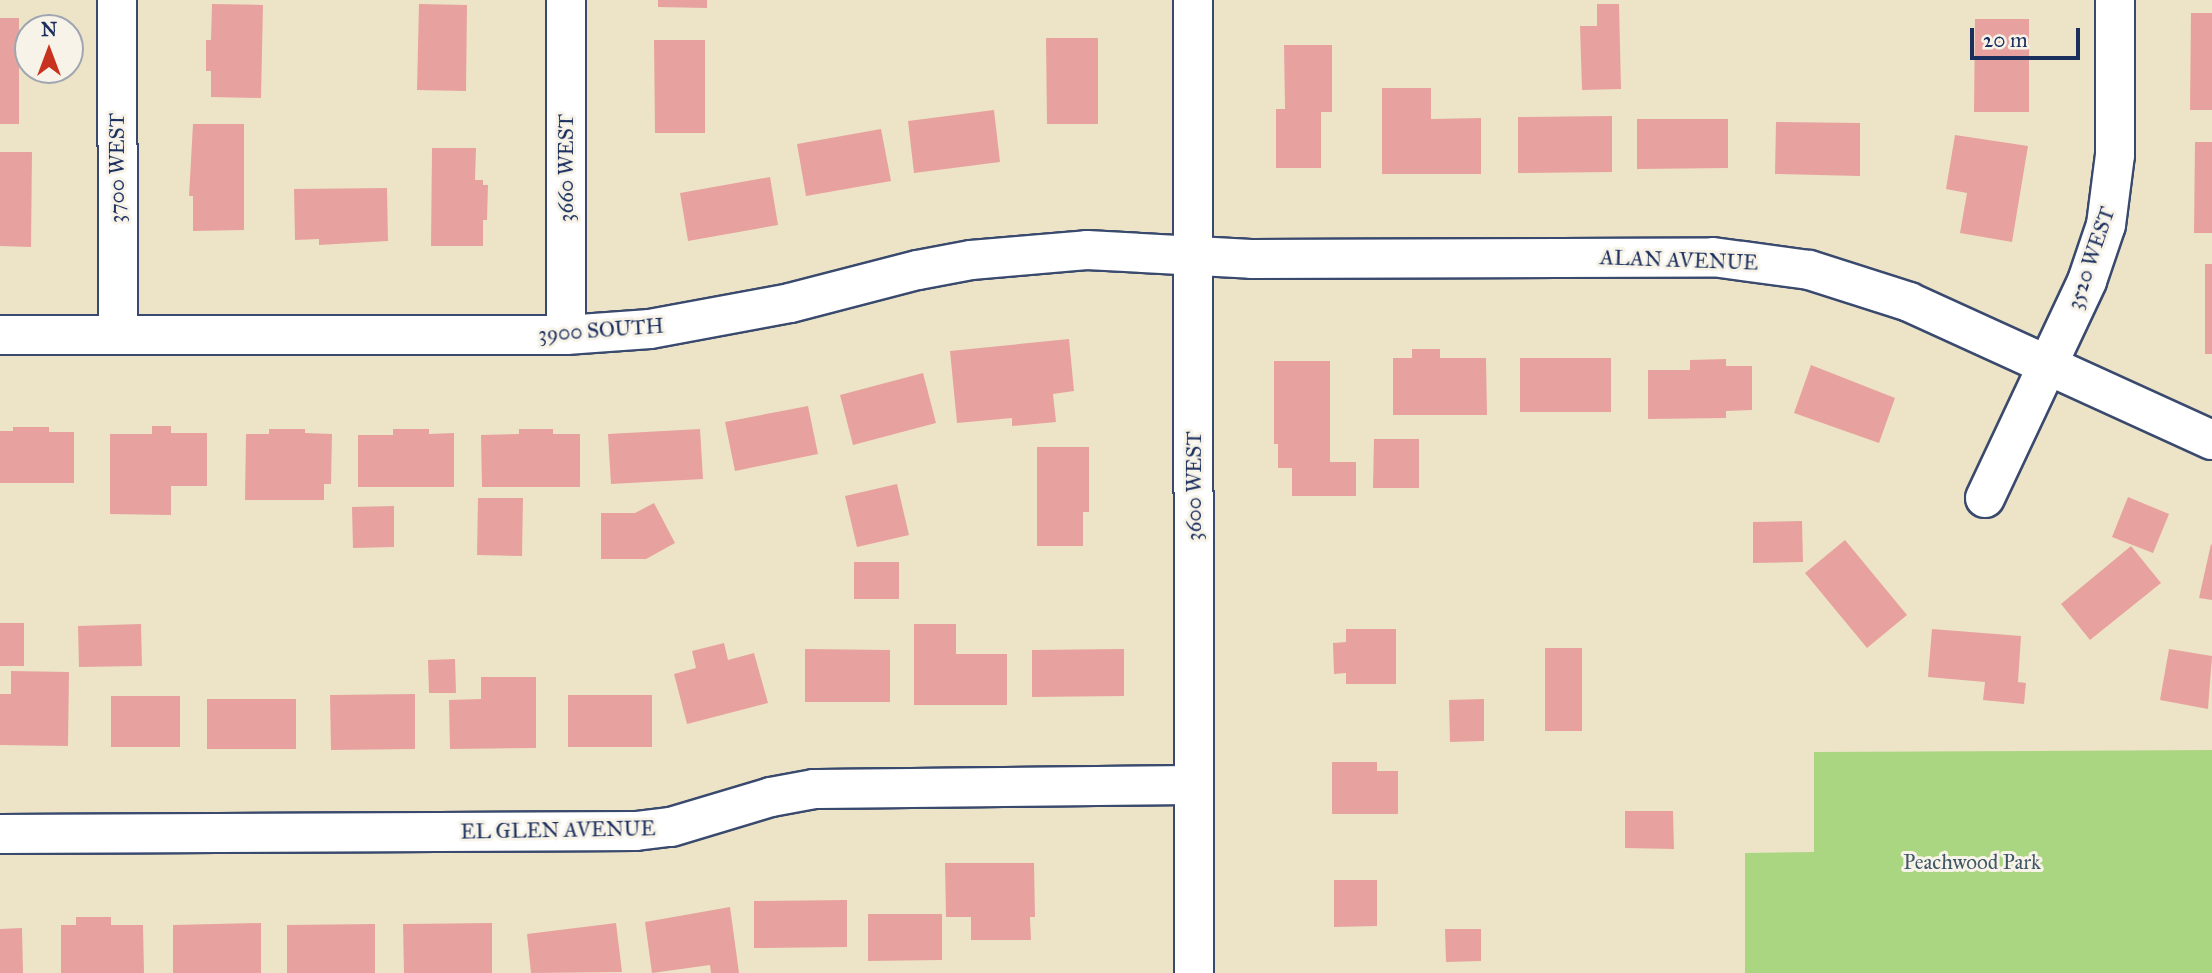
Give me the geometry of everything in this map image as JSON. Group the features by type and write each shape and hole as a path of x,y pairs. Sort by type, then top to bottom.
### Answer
{"street":[{"name":"3700 WEST","path":"117,0 118,335"},
{"name":"3660 WEST","path":"566,0 566,335"},
{"name":"3600 WEST","path":"1194,0 1194,973"},
{"name":"3520 WEST","path":"1985,498 2087,281 2111,199 2115,0"},
{"name":"3900 SOUTH","path":"0,335 566,335 650,329 790,303 918,270 971,260 1087,250 1194,253"},
{"name":"ALAN AVENUE","path":"1194,253 1251,259 1674,257 1761,261 1809,270 1909,302 2212,440"},
{"name":"EL GLEN AVENUE","path":"0,834 636,831 671,827 771,797 814,789 1194,785"}],"green space":[{"name":"Peachwood Park","path":"2212,750 2212,973 1745,973 1745,853 1814,852 1814,752"}],"building":[{"path":"658,0 707,0 707,8 658,7"},
{"path":"212,4 263,5 261,98 211,97 211,71 206,71 206,40 211,40"},
{"path":"419,4 467,5 466,91 417,90"},
{"path":"1597,4 1619,4 1621,89 1582,90 1580,26 1597,26"},
{"path":"2191,13 2212,13 2212,110 2190,110"},
{"path":"0,18 14,18 14,84 19,84 19,124 0,124"},
{"path":"1975,19 2029,19 2029,112 1974,112"},
{"path":"1046,38 1098,38 1098,124 1047,124"},
{"path":"654,40 705,40 705,133 655,133"},
{"path":"1284,45 1332,45 1332,112 1321,112 1321,168 1276,168 1276,109 1285,109"},
{"path":"1382,88 1431,88 1431,119 1481,118 1481,174 1382,174"},
{"path":"994,110 1000,162 914,173 908,121"},
{"path":"1612,116 1612,172 1518,173 1518,117"},
{"path":"1637,119 1728,119 1728,168 1637,169"},
{"path":"1776,122 1860,123 1860,176 1775,174"},
{"path":"193,124 244,124 244,230 193,231 193,196 189,196"},
{"path":"881,129 891,181 806,196 797,144"},
{"path":"1955,135 2028,146 2012,242 1960,233 1967,193 1946,189"},
{"path":"2195,142 2212,142 2212,233 2194,233"},
{"path":"432,148 476,148 475,180 483,180 483,185 488,185 487,220 483,220 483,246 431,246"},
{"path":"0,152 32,152 31,247 0,246"},
{"path":"770,177 778,225 688,241 680,193"},
{"path":"387,188 388,241 319,245 319,239 295,240 294,189"},
{"path":"2205,264 2212,264 2212,354 2205,354"},
{"path":"1069,339 1074,391 1053,394 1056,422 1012,426 1012,418 957,423 950,351"},
{"path":"1412,349 1440,349 1440,358 1486,358 1487,415 1393,415 1393,358 1412,358"},
{"path":"1520,358 1611,358 1611,412 1520,412"},
{"path":"1726,359 1726,366 1752,366 1752,410 1726,411 1726,418 1648,419 1648,370 1690,370 1690,360"},
{"path":"1274,361 1330,361 1330,462 1356,462 1356,496 1292,496 1292,468 1278,468 1278,444 1274,444"},
{"path":"1811,365 1895,398 1879,443 1794,413"},
{"path":"923,373 936,423 853,445 840,395"},
{"path":"808,406 818,454 735,471 725,422"},
{"path":"152,426 171,426 171,433 207,433 207,486 171,486 171,515 110,514 110,434 152,434"},
{"path":"13,427 49,427 49,432 74,432 74,483 0,483 0,431 13,431"},
{"path":"269,429 305,429 305,433 332,434 331,484 324,484 324,500 245,500 246,434 269,434"},
{"path":"393,429 429,429 429,434 454,433 454,487 358,487 358,435 393,435"},
{"path":"519,429 553,429 553,434 580,434 580,487 482,487 481,435 519,434"},
{"path":"700,429 703,479 611,484 608,434"},
{"path":"1374,439 1419,439 1419,488 1373,488"},
{"path":"1037,447 1089,447 1089,512 1083,512 1083,546 1037,546"},
{"path":"897,484 909,535 857,547 845,496"},
{"path":"2128,497 2169,514 2153,553 2112,537"},
{"path":"478,498 523,498 522,556 477,555"},
{"path":"654,503 675,543 646,559 601,559 601,513 635,513"},
{"path":"394,506 394,547 353,548 352,507"},
{"path":"1802,521 1803,562 1753,563 1753,522"},
{"path":"1845,540 1907,615 1867,648 1805,573"},
{"path":"2212,545 2212,600 2199,598"},
{"path":"2131,546 2161,583 2090,640 2061,604"},
{"path":"854,562 899,562 899,599 854,599"},
{"path":"0,623 24,623 24,666 0,666"},
{"path":"141,624 142,666 79,667 78,626"},
{"path":"914,624 956,624 956,654 1007,654 1007,705 914,705"},
{"path":"1346,629 1396,629 1396,684 1346,684 1346,673 1334,674 1333,643 1346,642"},
{"path":"1932,629 2021,636 2018,682 2026,683 2024,704 1983,700 1985,682 1928,677"},
{"path":"724,643 728,660 754,653 768,703 687,724 674,674 696,668 692,651"},
{"path":"1545,648 1582,648 1582,731 1545,731"},
{"path":"805,649 890,650 890,702 805,702"},
{"path":"1124,649 1124,696 1032,697 1032,650"},
{"path":"2169,649 2212,656 2208,709 2160,700"},
{"path":"455,659 456,693 429,693 428,660"},
{"path":"11,671 69,672 68,746 0,745 0,694 11,694"},
{"path":"481,677 536,677 536,748 450,749 449,700 481,699"},
{"path":"415,694 415,749 331,750 330,695"},
{"path":"568,695 652,695 652,747 568,747"},
{"path":"111,696 180,696 180,747 111,747"},
{"path":"207,699 296,699 296,749 207,749"},
{"path":"1484,699 1484,741 1450,742 1449,700"},
{"path":"1332,762 1377,762 1377,771 1398,771 1398,814 1332,814"},
{"path":"1625,811 1673,811 1674,849 1625,848"},
{"path":"945,863 1034,863 1035,917 1030,917 1031,940 971,940 971,917 946,917"},
{"path":"1334,880 1377,880 1377,926 1334,927"},
{"path":"847,900 847,947 754,948 754,901"},
{"path":"730,907 739,973 711,973 710,965 652,973 645,922"},
{"path":"868,914 942,914 942,960 868,961"},
{"path":"76,917 111,917 111,925 143,925 144,973 61,973 61,925 76,925"},
{"path":"261,923 261,973 173,973 173,925"},
{"path":"492,923 492,973 404,973 403,924"},
{"path":"616,923 622,972 531,973 527,934"},
{"path":"375,924 375,973 287,973 287,925"},
{"path":"22,928 23,973 0,973 0,929"},
{"path":"1445,929 1481,929 1481,961 1446,962"}]}
